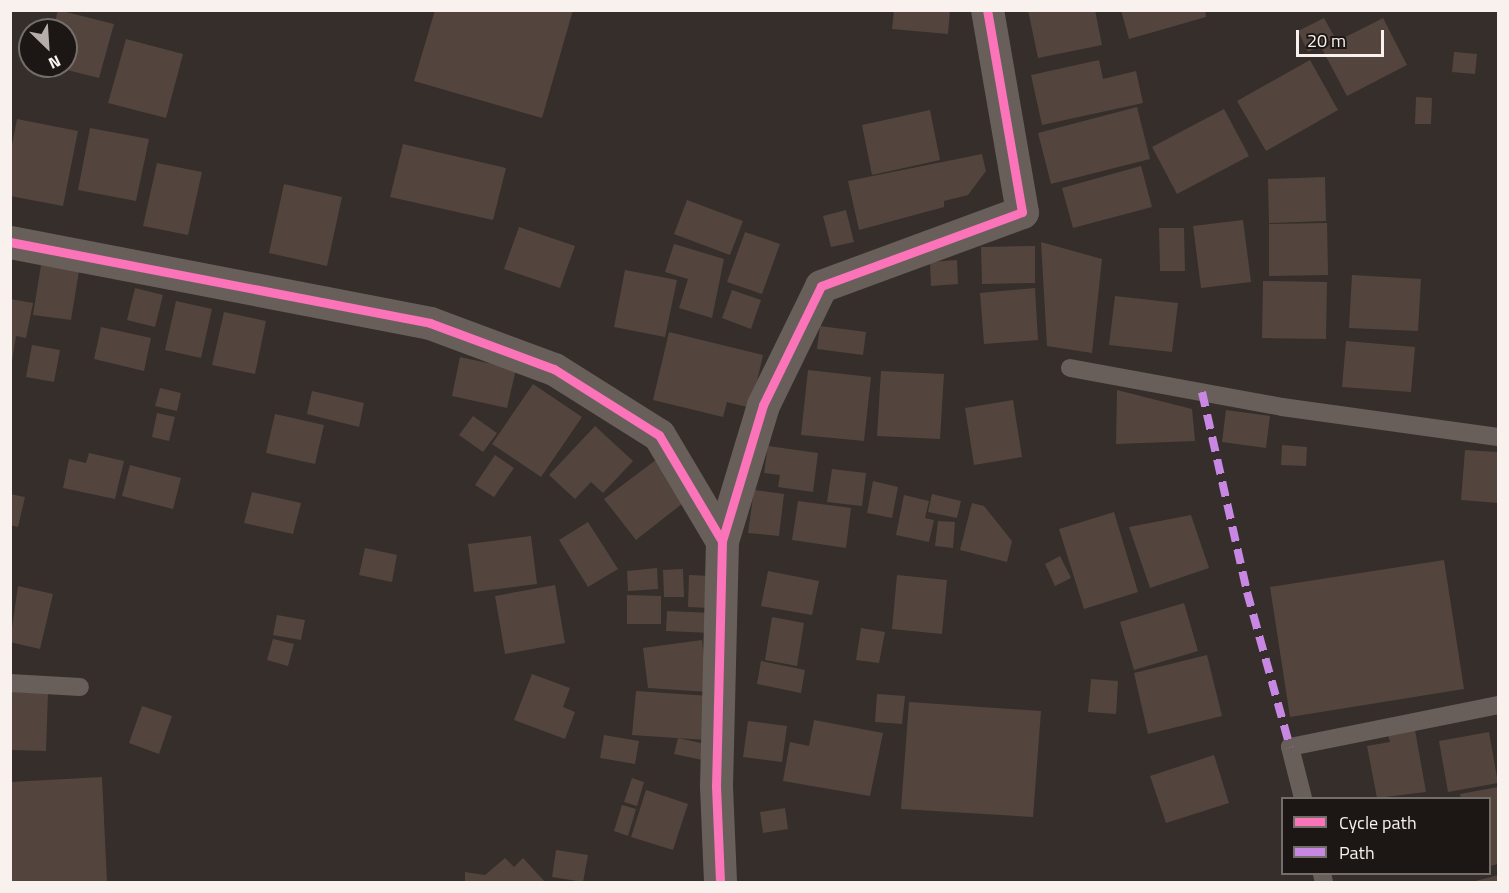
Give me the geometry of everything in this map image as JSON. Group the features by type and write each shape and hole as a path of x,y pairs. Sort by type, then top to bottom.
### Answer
{"street":[{"path":"720,882 716,786 722,541 763,405 821,286 1022,212 987,10"},
{"path":"10,242 430,323 554,369 658,435 722,541"}],"lane":[{"path":"1071,368 1282,407 1498,437"},
{"path":"10,683 80,687"},
{"path":"1303,797 1290,747 1498,705"}],"building":[{"path":"58,10 114,24 99,78 78,73 78,18 56,18"},
{"path":"435,10 573,10 542,118 414,81"},
{"path":"894,10 950,10 948,34 892,29"},
{"path":"1028,10 1095,10 1102,45 1038,58"},
{"path":"1121,10 1205,10 1206,17 1129,39"},
{"path":"1324,18 1335,38 1308,52 1298,31"},
{"path":"1383,18 1407,65 1347,96 1322,49"},
{"path":"126,39 183,54 166,118 108,103"},
{"path":"1454,52 1477,54 1475,74 1452,72"},
{"path":"1099,60 1103,79 1136,71 1143,103 1042,125 1031,75"},
{"path":"1310,60 1338,110 1266,151 1237,101"},
{"path":"1416,97 1432,98 1431,124 1415,124"},
{"path":"1137,107 1150,159 1051,184 1038,133"},
{"path":"1224,109 1249,156 1177,194 1152,147"},
{"path":"930,110 940,160 872,175 862,125"},
{"path":"17,119 78,131 63,206 10,196 10,155"},
{"path":"90,128 149,139 136,201 78,190"},
{"path":"403,144 506,168 493,220 390,197"},
{"path":"982,154 986,171 968,195 944,201 944,207 859,230 848,181"},
{"path":"157,163 202,172 188,235 143,226"},
{"path":"1141,166 1152,207 1073,228 1062,188"},
{"path":"1325,177 1326,221 1269,223 1268,179"},
{"path":"284,184 342,197 327,266 269,253"},
{"path":"687,200 743,221 730,255 674,234"},
{"path":"846,210 854,242 831,247 823,216"},
{"path":"1243,220 1251,282 1201,288 1193,226"},
{"path":"1327,223 1328,275 1269,276 1269,224"},
{"path":"519,227 575,246 560,288 504,269"},
{"path":"1159,228 1184,228 1185,271 1160,271"},
{"path":"745,232 780,244 762,294 727,282"},
{"path":"1041,242 1102,259 1092,353 1047,346"},
{"path":"674,244 724,259 712,318 679,308 688,279 665,272"},
{"path":"1035,246 1035,283 982,284 981,247"},
{"path":"957,260 958,284 931,286 930,262"},
{"path":"41,265 79,271 71,320 33,315"},
{"path":"625,270 677,280 665,337 614,327"},
{"path":"1352,275 1421,279 1418,331 1349,328"},
{"path":"1263,281 1327,282 1326,339 1262,338"},
{"path":"135,288 163,295 155,327 127,320"},
{"path":"1035,288 1038,340 984,344 980,293"},
{"path":"732,290 761,300 751,329 722,318"},
{"path":"1115,296 1178,303 1172,352 1109,345"},
{"path":"10,299 33,303 26,338 16,336 12,361"},
{"path":"176,301 212,309 201,358 165,350"},
{"path":"224,312 266,321 255,374 212,365"},
{"path":"820,326 866,332 863,355 817,349"},
{"path":"101,327 151,338 144,371 94,359"},
{"path":"669,332 763,355 751,408 727,402 723,417 653,400"},
{"path":"1346,341 1415,347 1411,392 1342,387"},
{"path":"32,345 60,350 54,382 26,377"},
{"path":"460,357 516,369 507,408 452,396"},
{"path":"808,370 871,377 864,441 801,435"},
{"path":"881,371 944,374 940,439 877,436"},
{"path":"533,384 582,417 541,477 492,444"},
{"path":"160,388 181,393 177,411 155,406"},
{"path":"1117,390 1192,409 1195,441 1116,444"},
{"path":"312,391 364,403 359,427 307,414"},
{"path":"1013,400 1022,457 974,465 965,408"},
{"path":"1226,410 1270,416 1266,448 1222,442"},
{"path":"157,413 175,417 169,441 152,437"},
{"path":"275,414 324,425 315,464 266,453"},
{"path":"473,416 497,433 483,452 459,435"},
{"path":"595,426 633,461 603,493 591,482 575,499 549,475"},
{"path":"1282,445 1307,447 1306,466 1281,465"},
{"path":"768,446 818,453 813,492 778,487 780,475 764,473"},
{"path":"1465,450 1498,452 1498,503 1461,500"},
{"path":"89,453 124,461 115,499 63,488 69,459 86,463"},
{"path":"495,455 514,468 494,497 475,485"},
{"path":"661,456 692,496 636,540 604,499"},
{"path":"130,465 181,478 173,509 122,496"},
{"path":"832,469 866,473 862,506 827,502"},
{"path":"873,481 898,487 892,518 867,513"},
{"path":"754,490 784,494 779,536 748,533"},
{"path":"252,492 301,503 293,534 244,523"},
{"path":"10,494 25,497 18,527 10,525"},
{"path":"932,494 961,501 957,518 928,512"},
{"path":"904,495 929,501 925,518 934,520 929,542 896,535"},
{"path":"798,501 851,508 846,548 792,540"},
{"path":"972,503 984,506 1012,541 1007,562 960,550"},
{"path":"1114,512 1138,592 1084,609 1059,529"},
{"path":"1191,515 1209,568 1150,588 1129,527"},
{"path":"938,521 955,522 953,548 935,546"},
{"path":"588,522 618,569 588,587 559,540"},
{"path":"531,536 537,584 474,592 468,544"},
{"path":"365,548 397,555 392,582 359,575"},
{"path":"1060,556 1071,578 1055,586 1045,564"},
{"path":"1444,560 1464,689 1290,717 1270,587"},
{"path":"657,568 658,589 628,591 627,571"},
{"path":"683,569 684,597 664,597 663,570"},
{"path":"768,571 819,581 812,615 761,606"},
{"path":"689,575 712,576 711,608 688,607"},
{"path":"897,575 947,580 942,634 892,629"},
{"path":"555,585 565,643 505,654 495,596"},
{"path":"18,586 53,594 40,649 10,642"},
{"path":"627,595 661,596 661,624 627,624"},
{"path":"1184,603 1198,651 1134,670 1120,622"},
{"path":"667,611 713,613 712,633 666,631"},
{"path":"277,615 305,620 301,640 273,635"},
{"path":"772,617 804,623 797,666 765,660"},
{"path":"861,628 885,632 879,663 856,660"},
{"path":"273,639 294,644 288,666 267,660"},
{"path":"702,640 708,692 648,688 643,648"},
{"path":"1207,655 1222,716 1148,734 1134,673"},
{"path":"761,661 805,670 801,693 757,684"},
{"path":"532,674 570,688 563,707 575,712 565,739 514,720"},
{"path":"1091,679 1118,681 1116,714 1088,712"},
{"path":"10,691 48,693 46,751 10,750"},
{"path":"636,691 710,696 706,740 632,735"},
{"path":"877,694 905,696 902,724 875,722"},
{"path":"909,702 1041,711 1033,817 901,809"},
{"path":"142,706 172,716 159,754 129,743"},
{"path":"814,720 883,733 870,796 783,781 790,742 809,746"},
{"path":"748,721 787,726 782,762 743,757"},
{"path":"1415,730 1426,792 1377,797 1367,746 1390,742 1388,735"},
{"path":"1489,732 1498,783 1448,792 1439,741"},
{"path":"604,735 639,741 635,764 600,758"},
{"path":"678,738 706,744 702,760 674,754"},
{"path":"1214,755 1229,803 1166,823 1150,776"},
{"path":"102,777 107,882 10,882 10,782"},
{"path":"632,778 644,782 637,806 624,802"},
{"path":"1498,787 1498,864 1491,866 1491,797 1461,797 1460,794"},
{"path":"646,790 688,804 673,850 631,837"},
{"path":"622,805 636,809 628,836 614,831"},
{"path":"785,808 788,829 763,833 760,812"},
{"path":"556,850 588,855 583,882 552,877"},
{"path":"505,858 514,867 523,858 545,882 465,882 465,872 485,875"},
{"path":"1498,875 1498,882 1472,882"}],"marked path":[{"path":"1202,392 1247,592 1290,747"}],"cycle path":[{"path":"722,541 763,405 821,286 1022,212 987,10"},
{"path":"10,242 430,323 554,369 659,435 722,541 716,786 720,882"}]}
